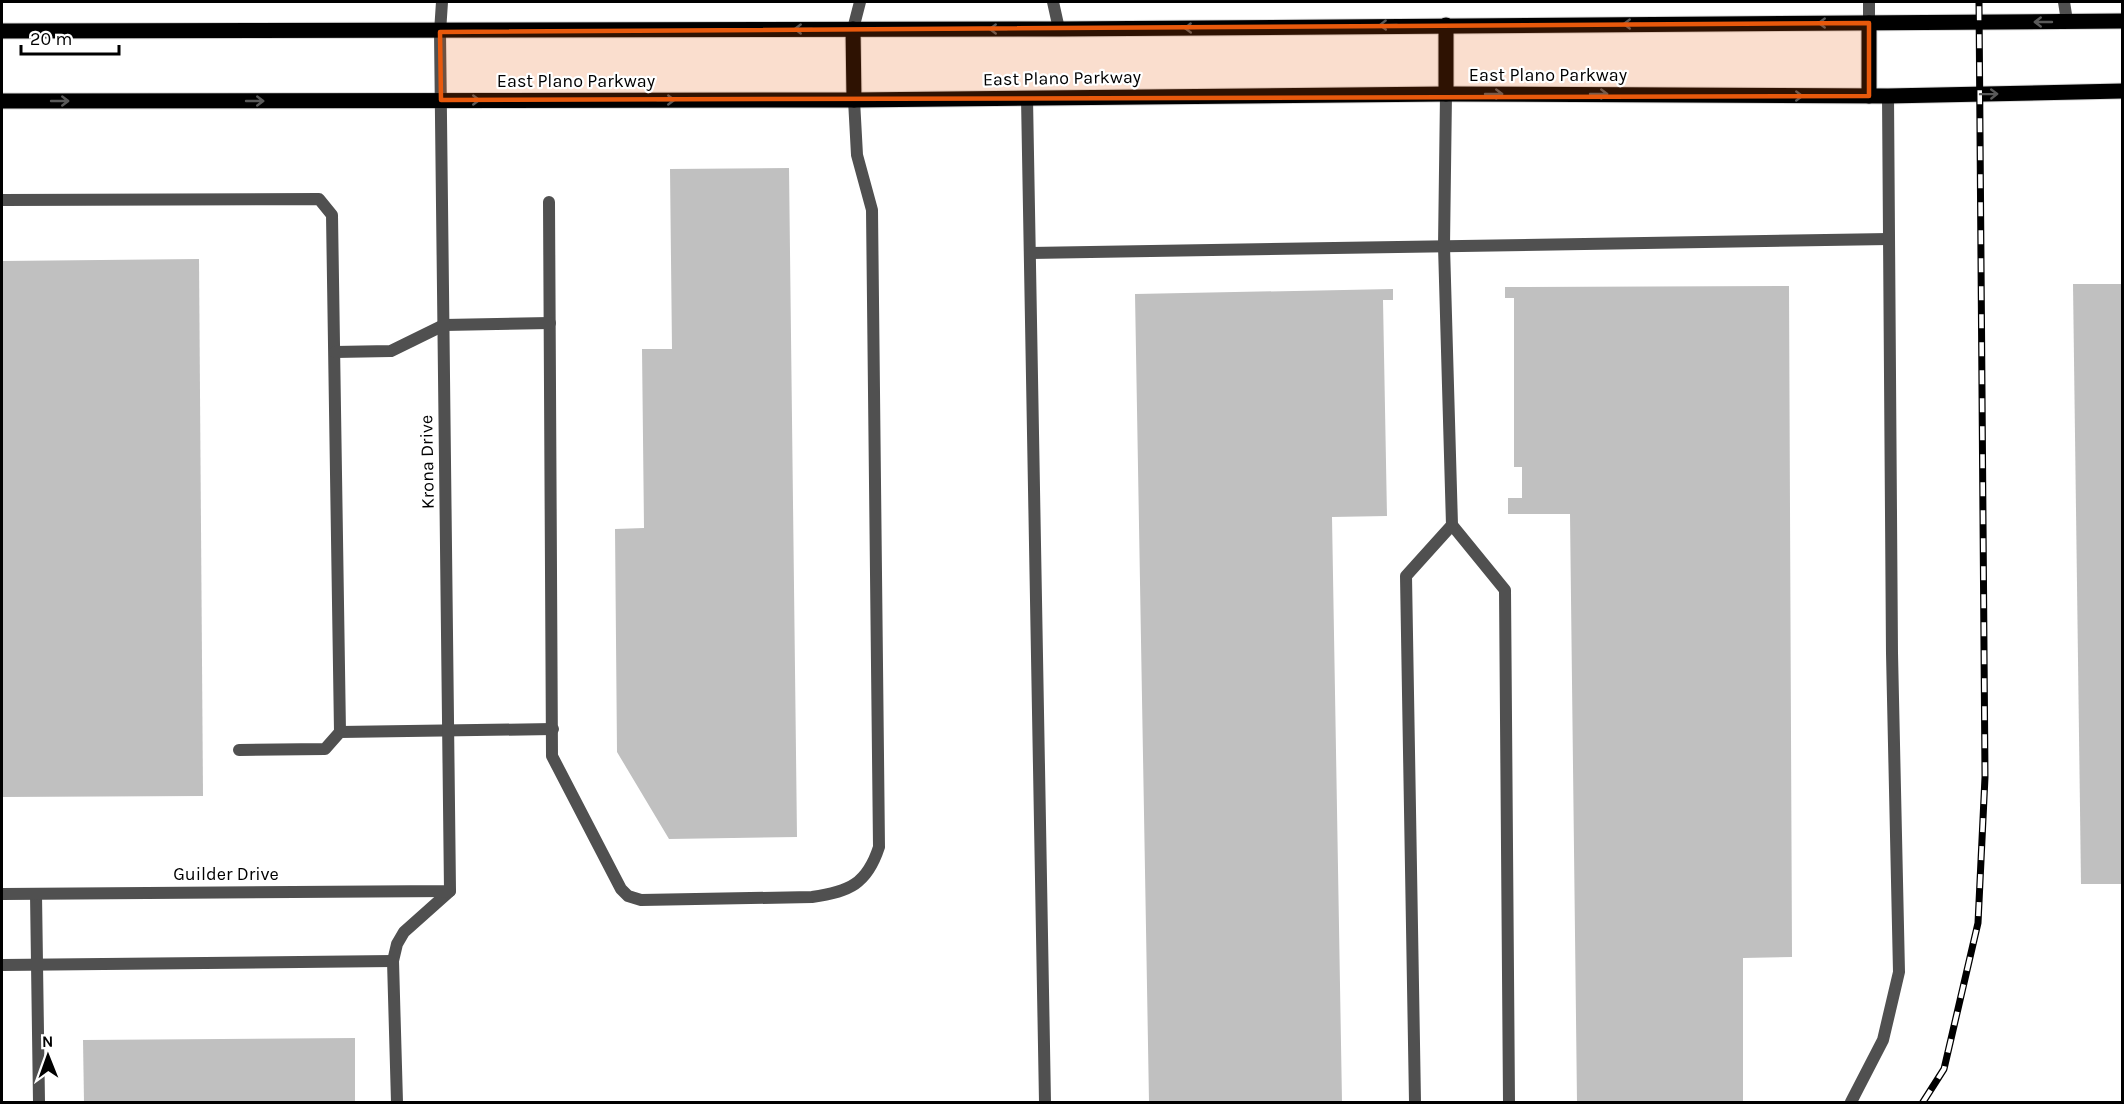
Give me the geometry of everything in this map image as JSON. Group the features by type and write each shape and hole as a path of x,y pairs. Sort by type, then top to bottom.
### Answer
{"main road":[{"path":"2,31 440,32 2122,21"},
{"path":"1869,23 1869,96"},
{"path":"1446,25 1446,94"},
{"path":"853,29 854,100"},
{"name":"East Plano Parkway","path":"2,101 854,100 1446,94 1888,96 2122,91"}],"street":[{"name":"Krona Drive","path":"442,2 440,32 450,891"},
{"path":"853,29 860,2"},
{"path":"1053,2 1059,29"},
{"path":"1869,2 1869,23"},
{"path":"2064,2 2067,21"},
{"path":"1446,94 1444,246 1452,525 1505,590 1509,1102"},
{"path":"1851,1102 1883,1040 1899,972 1892,653 1888,96"},
{"path":"1027,98 1045,1102"},
{"path":"549,202 552,756 621,889 628,896 641,900 822,896 848,889 863,879 874,862 879,847 872,210 856,155 854,100"},
{"path":"2,200 320,199 332,215 340,732 325,749 239,750"},
{"path":"1030,253 1888,239"},
{"path":"335,352 391,351 444,325 550,323"},
{"path":"1415,1102 1406,576 1452,525"},
{"path":"340,732 553,729"},
{"path":"397,1102 393,961 397,944 404,932 450,891"},
{"name":"Guilder Drive","path":"2,894 450,891"},
{"path":"36,894 39,1102"},
{"path":"2,965 393,961"}],"highlighted area":[{"path":"1869,23 1869,96 441,100 440,32"}],"building":[{"path":"789,168 797,837 669,839 617,752 615,529 644,528 642,349 672,349 670,169"},
{"path":"199,259 203,796 2,797 2,261"},
{"path":"2073,284 2122,284 2122,884 2081,884"},
{"path":"1789,286 1792,957 1743,958 1743,1102 1577,1102 1570,514 1508,514 1508,498 1522,498 1522,467 1514,467 1514,298 1505,298 1505,287"},
{"path":"1393,289 1393,300 1383,300 1387,516 1332,517 1342,1102 1149,1102 1135,294"},
{"path":"355,1038 355,1102 84,1102 83,1040"}],"railway":[{"path":"1923,1102 1944,1069 1978,923 1985,777 1979,2"}]}
